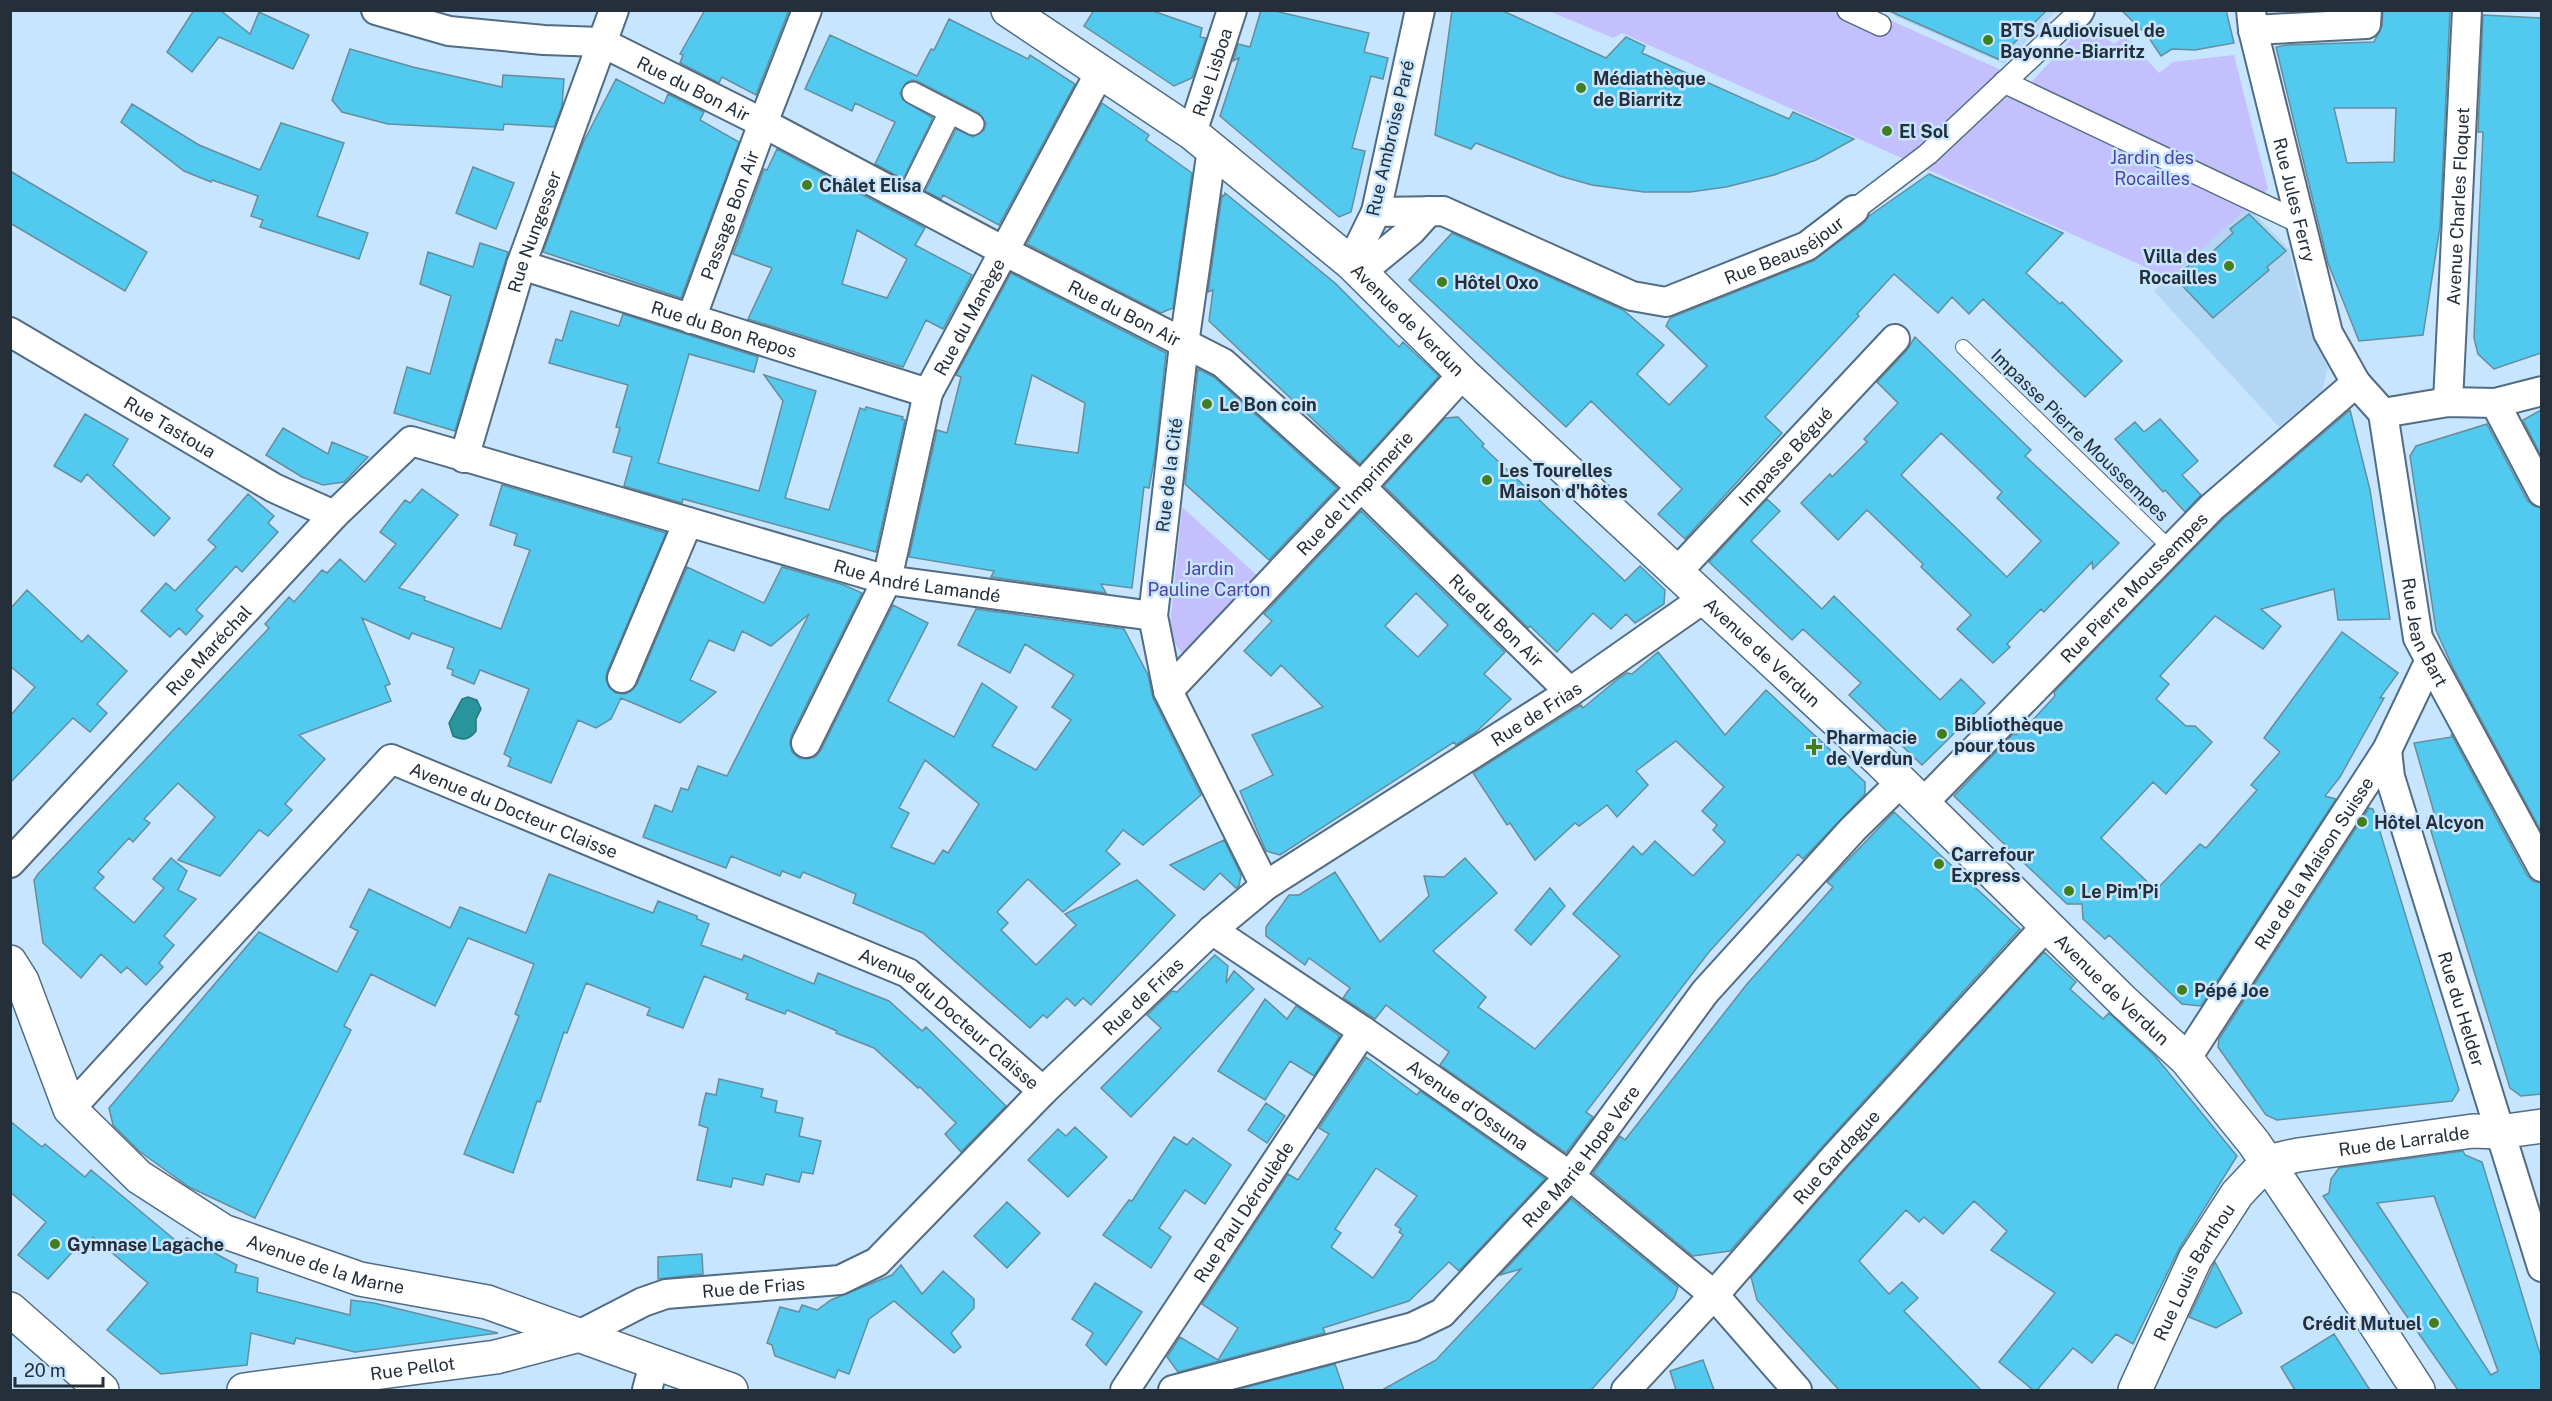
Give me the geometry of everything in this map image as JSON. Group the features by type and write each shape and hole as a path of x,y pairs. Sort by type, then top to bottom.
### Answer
{"main road":[{"name":"Avenue de Verdun","path":"1015,12 1202,141 1351,263 1463,374 1880,761 2046,926 2186,1059 2267,1162 2418,1390"},
{"name":"Avenue de la Marne","path":"10,962 22,981 70,1109 139,1177 223,1231 360,1279 486,1302 579,1335 651,1377 731,1390"},
{"name":"Rue de Larralde","path":"2267,1162 2298,1155 2473,1131 2499,1132 2541,1126"},
{"name":"Rue Louis Barthou","path":"2135,1390 2195,1259 2237,1194 2267,1162"},
{"path":"10,1309 102,1390"},
{"name":"Rue Pellot","path":"244,1390 496,1357 579,1335"}],"street":[{"path":"376,10 449,31 544,40 601,42"},
{"name":"Rue Nungesser","path":"464,458 521,265 614,10"},
{"name":"Passage Bon Air","path":"691,319 807,10"},
{"name":"Rue Lisboa","path":"1202,141 1232,10"},
{"name":"Rue Ambroise Paré","path":"1351,263 1376,212 1420,10"},
{"path":"1848,10 1880,25"},
{"path":"2252,20 2366,24 2367,10"},
{"name":"Avenue Charles Floquet","path":"2448,402 2467,10"},
{"name":"Rue Beauséjour","path":"1376,212 1443,211 1632,296 1666,302 1807,246 1928,154 2079,12"},
{"name":"Rue Jules Ferry","path":"2252,20 2328,333 2356,383"},
{"name":"Rue du Bon Air","path":"601,42 763,123 1004,251 1223,363 1361,487 1570,692"},
{"name":"Rue du Manège","path":"806,743 887,580 928,393 1100,72"},
{"path":"2004,82 2301,223"},
{"path":"913,93 973,124"},
{"path":"907,199 950,112"},
{"name":"Rue de la Cité","path":"1202,141 1184,344 1153,616 1168,691 1265,886"},
{"path":"1351,263 1372,263 1411,231 1429,211"},
{"name":"Rue du Bon Repos","path":"521,265 928,393"},
{"name":"Rue Tastoua","path":"10,332 274,488 334,515"},
{"name":"Impasse Bégué","path":"1676,573 1894,339"},
{"name":"Rue de l'Imprimerie","path":"1168,691 1361,487 1463,374"},
{"path":"2356,383 2383,413 2448,402 2495,403 2541,392"},
{"name":"Rue Pierre Moussempes","path":"1911,794 2171,549 2212,507 2356,383"},
{"path":"2495,403 2541,492"},
{"name":"Rue Jean Bart","path":"2383,413 2418,638 2541,867"},
{"name":"Rue André Lamandé","path":"411,441 887,580 1153,616"},
{"name":"Rue Maréchal","path":"10,863 334,515 411,441"},
{"path":"622,678 688,522"},
{"name":"Rue de Frias","path":"579,1335 643,1302 666,1294 840,1280 877,1262 1043,1091 1212,930 1265,886 1570,692 1704,599"},
{"name":"Rue de la Maison Suisse","path":"2186,1059 2387,750 2429,662"},
{"name":"Rue du Helder","path":"2387,750 2390,777 2541,1267"},
{"name":"Avenue du Docteur Claisse","path":"70,1109 391,759 908,973 1043,1091"},
{"name":"Rue Marie Hope Vere","path":"1173,1390 1413,1327 1442,1313 1570,1176 1705,992 1853,829 1911,794"},
{"name":"Rue Gardague","path":"1626,1390 2046,926"},
{"name":"Avenue d'Ossuna","path":"1212,930 1363,1031 1570,1176 1714,1294 1797,1390"},
{"name":"Rue Paul Déroulède","path":"1125,1390 1363,1031"}],"lane":[{"name":"Impasse Pierre Moussempes","path":"1963,347 2171,549"}],"shaded area":[{"name":"BTS Audiovisuel de Bayonne-Biarritz","path":"1898,10 2056,11 2004,64 1894,16"},
{"path":"2248,207 2289,249 2301,301 2328,367 2322,392 2279,427 2154,291"},
{"path":"468,697 477,700 481,709 476,719 476,731 466,739 460,739 453,736 449,723 462,699"}],"green space":[{"name":"Jardin des Rocailles","path":"1549,11 1870,11 2030,83 2087,23 2114,44 2125,36 2159,73 2173,62 2234,55 2268,189 2170,278 1622,33 1613,38"},
{"name":"Jardin Pauline Carton","path":"1182,507 1257,575 1188,654 1181,652 1169,635"}],"building":[{"path":"194,10 220,10 250,34 259,12 309,35 293,69 219,37 192,72 167,52"},
{"path":"705,10 789,10 756,95 722,77 719,83 680,63 683,55 680,54"},
{"path":"1094,10 1150,10 1202,28 1200,37 1206,38 1192,78 1174,86 1084,26"},
{"path":"1261,10 1271,10 1369,33 1364,52 1388,58 1383,79 1371,76 1352,148 1365,151 1351,212 1339,217 1220,116 1239,58 1233,61 1238,44 1250,47"},
{"name":"Médiathèque de Biarritz","path":"1452,10 1501,10 1606,58 1626,37 1645,46 1642,53 1789,119 1793,112 1854,139 1816,160 1774,175 1726,187 1690,192 1644,192 1592,185 1560,176 1476,143 1471,149 1435,135"},
{"name":"BTS Audiovisuel de Bayonne-Biarritz","path":"1887,10 2047,10 1998,59"},
{"path":"2121,10 2226,10 2234,43 2195,50 2172,49 2161,56 2147,35"},
{"path":"2383,10 2450,10 2440,227 2423,335 2359,341 2328,263 2276,47 2374,42 2382,26","holes":["2334,108 2396,108 2394,162 2347,163"]},
{"path":"2483,15 2541,18 2541,353 2494,369 2478,354 2474,338 2483,132 2478,132"},
{"path":"949,19 1028,59 1030,55 1075,84 999,225 943,195 941,199 925,191 956,129 973,137 984,130 986,123 979,113 919,82 912,80 906,83 900,93 903,100 933,118 903,179 875,164 895,122 855,103 852,111 805,89 830,35 917,76 931,49 934,50"},
{"path":"350,49 413,67 502,87 503,75 564,79 562,106 554,127 504,124 503,130 388,124 342,112 332,100"},
{"path":"616,79 664,104 668,94 704,112 700,120 739,142 681,298 543,252 583,143"},
{"path":"1102,103 1149,135 1146,140 1192,173 1173,308 1161,313 1027,244"},
{"path":"132,104 199,145 260,170 281,123 344,143 317,216 368,233 359,259 260,227 263,220 251,216 258,196 184,171 121,122"},
{"path":"777,149 925,228 915,245 972,275 943,329 926,320 903,367 748,319 772,268 733,254 764,169 767,170","holes":["857,230 907,259 887,298 842,284"]},
{"path":"473,167 514,183 496,229 456,213"},
{"path":"10,171 147,252 125,291 10,223"},
{"path":"1929,174 2063,233 2026,273 2060,304 2062,302 2122,361 2085,397 1983,299 1969,314 1952,297 1938,313 1894,274 1857,314 1859,316 1765,417 1782,433 1685,539 1658,514 1682,489 1591,401 1566,427 1409,280 1452,233 1623,310 1664,345 1637,374 1669,405 1707,366 1666,326 1670,318 1813,261 1864,223 1869,216"},
{"path":"1225,193 1335,283 1399,347 1403,342 1439,376 1360,464 1209,321 1213,290 1208,292 1222,195 1224,196"},
{"name":"Villa des Rocailles","path":"2249,214 2286,251 2267,267 2269,270 2213,318 2175,278 2195,260 2199,264 2233,233 2230,229"},
{"path":"480,243 508,252 455,431 394,413 407,367 430,374 451,296 420,284 428,252 473,267"},
{"path":"1011,273 1166,353 1155,456 1149,488 1144,487 1132,588 1101,584 1106,593 991,577 994,571 909,557 937,430 947,433 961,377 956,375","holes":["1032,375 1085,403 1078,453 1015,444"]},
{"path":"571,311 619,326 623,314 758,357 754,372 689,354 658,463 759,491 783,401 764,375 816,391 785,498 829,510 860,408 865,410 866,407 903,417 902,419 905,420 876,552 683,499 682,503 624,486 632,457 613,452 620,428 616,427 628,385 549,363 556,339 562,341"},
{"path":"1915,337 2031,450 2025,456 2119,543 2093,569 2092,562 2044,612 2041,609 2007,644 2010,647 1993,663 1957,629 1971,615 1867,510 1838,540 1801,503 1830,474 1832,477 1867,442 1864,439 1898,403 1877,382 1907,350","holes":["1941,433 2002,492 1997,498 2041,541 2007,577 1901,475"]},
{"path":"1198,369 1214,377 1337,488 1269,560 1185,484"},
{"path":"2350,410 2370,490 2390,619 2338,620 2334,589 2261,609 2281,626 2263,649 2215,616 2160,676 2169,684 2156,699 2186,726 2195,726 2212,742 2166,794 2153,782 2101,838 2156,890 2200,844 2206,848 2257,790 2251,785 2280,752 2264,738 2342,632 2398,673 2380,698 2384,698 2340,777 2325,796 2336,799 2201,1006 2182,1004 2109,935 2105,939 2083,919 2082,904 2067,904 1954,796 2014,733 2016,735 2027,723 2029,724 2055,696 2054,692 2223,519"},
{"path":"2541,410 2541,456 2523,420"},
{"path":"85,414 128,439 113,465 170,518 154,536 87,474 81,482 54,466"},
{"path":"1458,417 1484,444 1482,446 1625,581 1640,566 1665,590 1664,604 1635,623 1626,614 1611,629 1593,613 1557,652 1530,626 1528,628 1384,486 1445,418"},
{"path":"2160,419 2198,461 2182,475 2201,495 2185,512 2165,490 2163,492 2115,439 2135,422 2144,432"},
{"path":"2487,424 2527,500 2541,508 2541,831 2453,668 2436,630 2410,456 2416,446"},
{"path":"283,428 328,454 332,442 368,457 344,482 323,485 302,477 266,455"},
{"path":"502,485 666,533 607,672 606,679 609,687 616,693 625,694 637,684 687,567 764,603 782,567 844,585 862,593 791,736 792,752 799,758 815,757 821,750 893,605 928,623 888,701 954,737 982,683 1017,707 992,746 1036,770 1071,720 1052,707 1074,675 1025,644 1010,673 958,645 976,609 1124,629 1148,675 1153,698 1201,795 1143,845 1123,830 1106,851 1120,864 1063,912 1028,879 997,912 1008,923 1001,930 1036,965 1076,925 1065,914 1137,880 1175,915 1091,1005 1083,998 1075,1006 1067,998 1047,1018 1043,1015 1030,1028 923,933 853,903 856,894 803,872 800,878 782,871 780,876 731,856 726,868 643,837 655,805 672,812 681,788 688,790 698,766 727,776 809,614 771,646 742,631 734,651 709,640 690,680 716,692 680,723 621,698 611,719 596,728 578,720 551,783 508,766 511,758 504,754 529,689 480,670 474,684 452,675 453,670 447,668 454,648 412,633 409,639 362,618 390,684 385,686 391,701 299,735 325,759 285,804 292,810 268,836 259,830 220,876 178,860 215,817 178,783 144,819 150,823 133,842 129,838 98,872 104,877 94,888 134,923 164,888 153,879 171,858 187,871 178,890 196,899 164,936 174,945 159,963 163,967 146,985 127,967 121,973 101,954 81,978 43,943 34,880 38,874 269,628 265,624 289,597 294,602 322,570 327,573 340,559 365,582 396,544 380,532 405,500 410,503 422,489 458,515 399,588 425,597 424,600 501,629 530,550 514,545 517,534 490,525","holes":["925,760 979,804 948,853 943,850 934,864 891,847 909,813 899,808"]},
{"path":"248,494 274,516 268,523 278,532 242,572 236,566 196,610 203,616 186,635 179,628 170,637 141,611 166,583 175,591 216,547 208,540"},
{"path":"1767,499 1780,511 1751,541 1822,609 1834,596 1940,700 1961,679 1985,703 1922,765 1849,695 1861,683 1803,629 1792,640 1709,562"},
{"path":"1361,511 1505,652 1484,674 1511,699 1476,732 1456,745 1454,742 1280,855 1266,851 1240,791 1273,775 1252,735 1323,707 1281,665 1271,676 1244,651 1272,621 1264,614","holes":["1416,593 1448,625 1418,657 1385,626"]},
{"path":"27,590 82,642 88,635 127,671 97,704 107,713 90,732 73,718 10,783 10,716 35,687 10,666 10,609"},
{"path":"1658,652 1725,735 1766,690 1865,782 1865,794 1803,859 1798,854 1709,952 1586,1112 1593,1117 1566,1153 1440,1065 1449,1052 1386,1005 1375,1019 1343,998 1350,988 1309,958 1305,965 1266,936 1266,927 1289,895 1299,895 1335,872 1380,942 1429,896 1424,876 1444,877 1465,858 1497,893 1433,951 1486,997 1478,1007 1535,1049 1620,956 1573,914 1633,846 1642,855 1655,841 1693,876 1725,842 1713,830 1717,825 1702,811 1724,787 1676,741 1636,771 1648,785 1617,817 1607,805 1579,826 1575,823 1535,860 1510,823 1507,825 1473,773 1581,705 1583,708 1619,678 1627,673 1632,674"},
{"path":"2451,734 2527,875 2533,881 2541,883 2541,1094 2521,1096 2510,1088 2427,818 2435,816 2414,743 2452,737"},
{"path":"2369,808 2373,809 2459,1090 2452,1101 2277,1120 2266,1115 2218,1047 2219,1039"},
{"path":"1894,812 2020,929 1730,1251 1693,1256 1593,1173 1620,1136 1625,1140 1747,984 1833,887 1827,882"},
{"path":"1224,840 1241,875 1239,886 1236,888 1220,873 1204,890 1170,865"},
{"path":"549,874 653,913 658,901 697,916 697,919 709,924 701,945 742,960 744,955 814,984 818,973 889,1001 922,1031 926,1027 1006,1106 961,1152 945,1134 956,1123 920,1087 918,1088 874,1048 836,1033 837,1031 787,1010 785,1014 746,999 748,994 704,976 683,1028 647,1015 650,1008 586,983 567,1033 564,1032 540,1102 537,1101 513,1173 464,1154 519,1016 515,1014 534,964 468,938 435,1006 371,974 344,1026 351,1030 255,1218 189,1187 139,1151 113,1125 109,1108 259,932 337,972 358,931 350,927 369,889 450,928 460,907 526,933"},
{"path":"1550,888 1565,906 1531,945 1515,930"},
{"path":"2044,952 2076,982 2070,989 2103,1019 2109,1013 2155,1056 2237,1156 2179,1249 2133,1344 2116,1334 2092,1363 2073,1348 2037,1390 2033,1390 1999,1362 2055,1293 1991,1250 2007,1231 1974,1201 1943,1234 1924,1217 1919,1222 1906,1210 1859,1261 1889,1294 1902,1282 1918,1298 1904,1311 1981,1390 1839,1390 1757,1300 1751,1277"},
{"path":"1215,955 1228,966 1226,983 1234,971 1254,989 1131,1117 1101,1088 1161,1028 1147,1015 1172,991 1177,992"},
{"path":"1265,999 1287,1019 1296,1006 1340,1036 1314,1076 1290,1061 1265,1100 1218,1071"},
{"path":"1366,1057 1417,1095 1420,1091 1545,1179 1459,1271 1449,1262 1409,1301 1323,1328 1325,1333 1178,1372 1167,1357 1180,1337 1218,1360 1238,1328 1202,1304 1288,1174 1298,1180 1329,1134 1319,1128","holes":["1376,1168 1417,1196 1395,1225 1401,1229 1399,1232 1403,1235 1373,1278 1331,1247 1341,1233 1335,1229"]},
{"path":"719,1079 763,1089 761,1097 777,1101 775,1112 803,1118 799,1136 821,1141 813,1174 802,1172 799,1182 766,1174 763,1185 733,1178 731,1187 697,1180 708,1128 699,1125 702,1109 706,1093 716,1095"},
{"path":"1266,1103 1285,1116 1267,1143 1248,1130"},
{"path":"10,1121 42,1147 45,1144 85,1177 91,1170 181,1245 187,1238 237,1265 235,1272 258,1278 257,1292 350,1315 351,1300 374,1303 498,1333 355,1352 296,1338 294,1344 251,1333 247,1365 161,1374 107,1330 148,1283 93,1237 80,1254 75,1249 48,1279 18,1255 46,1222 10,1192"},
{"path":"1075,1127 1107,1157 1068,1197 1028,1160 1058,1129 1066,1136"},
{"path":"1174,1137 1187,1145 1193,1138 1231,1165 1205,1204 1185,1190 1159,1228 1171,1237 1151,1268 1103,1235 1129,1200 1132,1201"},
{"path":"2463,1151 2465,1155 2482,1162 2541,1357 2541,1390 2458,1390 2323,1196 2329,1193 2331,1179 2339,1168","holes":["2434,1196 2498,1371 2491,1375 2377,1203"]},
{"path":"1571,1199 1678,1287 1674,1298 1591,1390 1382,1390 1436,1360 1521,1269 1500,1275"},
{"path":"1007,1202 1040,1233 1007,1268 974,1236"},
{"path":"702,1254 703,1274 658,1279 658,1257"},
{"path":"2215,1262 2242,1313 2216,1328 2189,1317"},
{"path":"901,1265 922,1294 943,1271 974,1299 974,1308 951,1333 961,1347 954,1353 894,1301 869,1319 849,1374 838,1370 835,1378 775,1356 772,1345 767,1343 780,1307 799,1312 802,1305 817,1310 831,1300 892,1275"},
{"path":"1095,1283 1142,1312 1106,1365 1086,1345 1093,1333 1072,1319"},
{"path":"2334,1334 2370,1390 2295,1390 2281,1367"},
{"path":"1703,1360 1714,1390 1676,1390 1670,1371"},
{"path":"1335,1364 1344,1390 1236,1390"}],"place":[{"name":"BTS Audiovisuel de Bayonne-Biarritz","path":"1988,40"},
{"name":"Médiathèque de Biarritz","path":"1581,88"},
{"name":"El Sol","path":"1887,131"},
{"name":"Châlet Elisa","path":"807,185"},
{"name":"Villa des Rocailles","path":"2229,266"},
{"name":"Hôtel Oxo","path":"1442,282"},
{"name":"Le Bon coin","path":"1207,404"},
{"name":"Les Tourelles Maison d'hôtes","path":"1487,480"},
{"name":"Bibliothèque pour tous","path":"1942,734"},
{"name":"Pharmacie de Verdun","path":"1814,747"},
{"name":"Hôtel Alcyon","path":"2362,822"},
{"name":"Carrefour Express","path":"1939,864"},
{"name":"Le Pim'Pi","path":"2069,891"},
{"name":"Pépé Joe","path":"2182,990"},
{"name":"Gymnase Lagache","path":"55,1244"},
{"name":"Crédit Mutuel","path":"2434,1323"}]}
